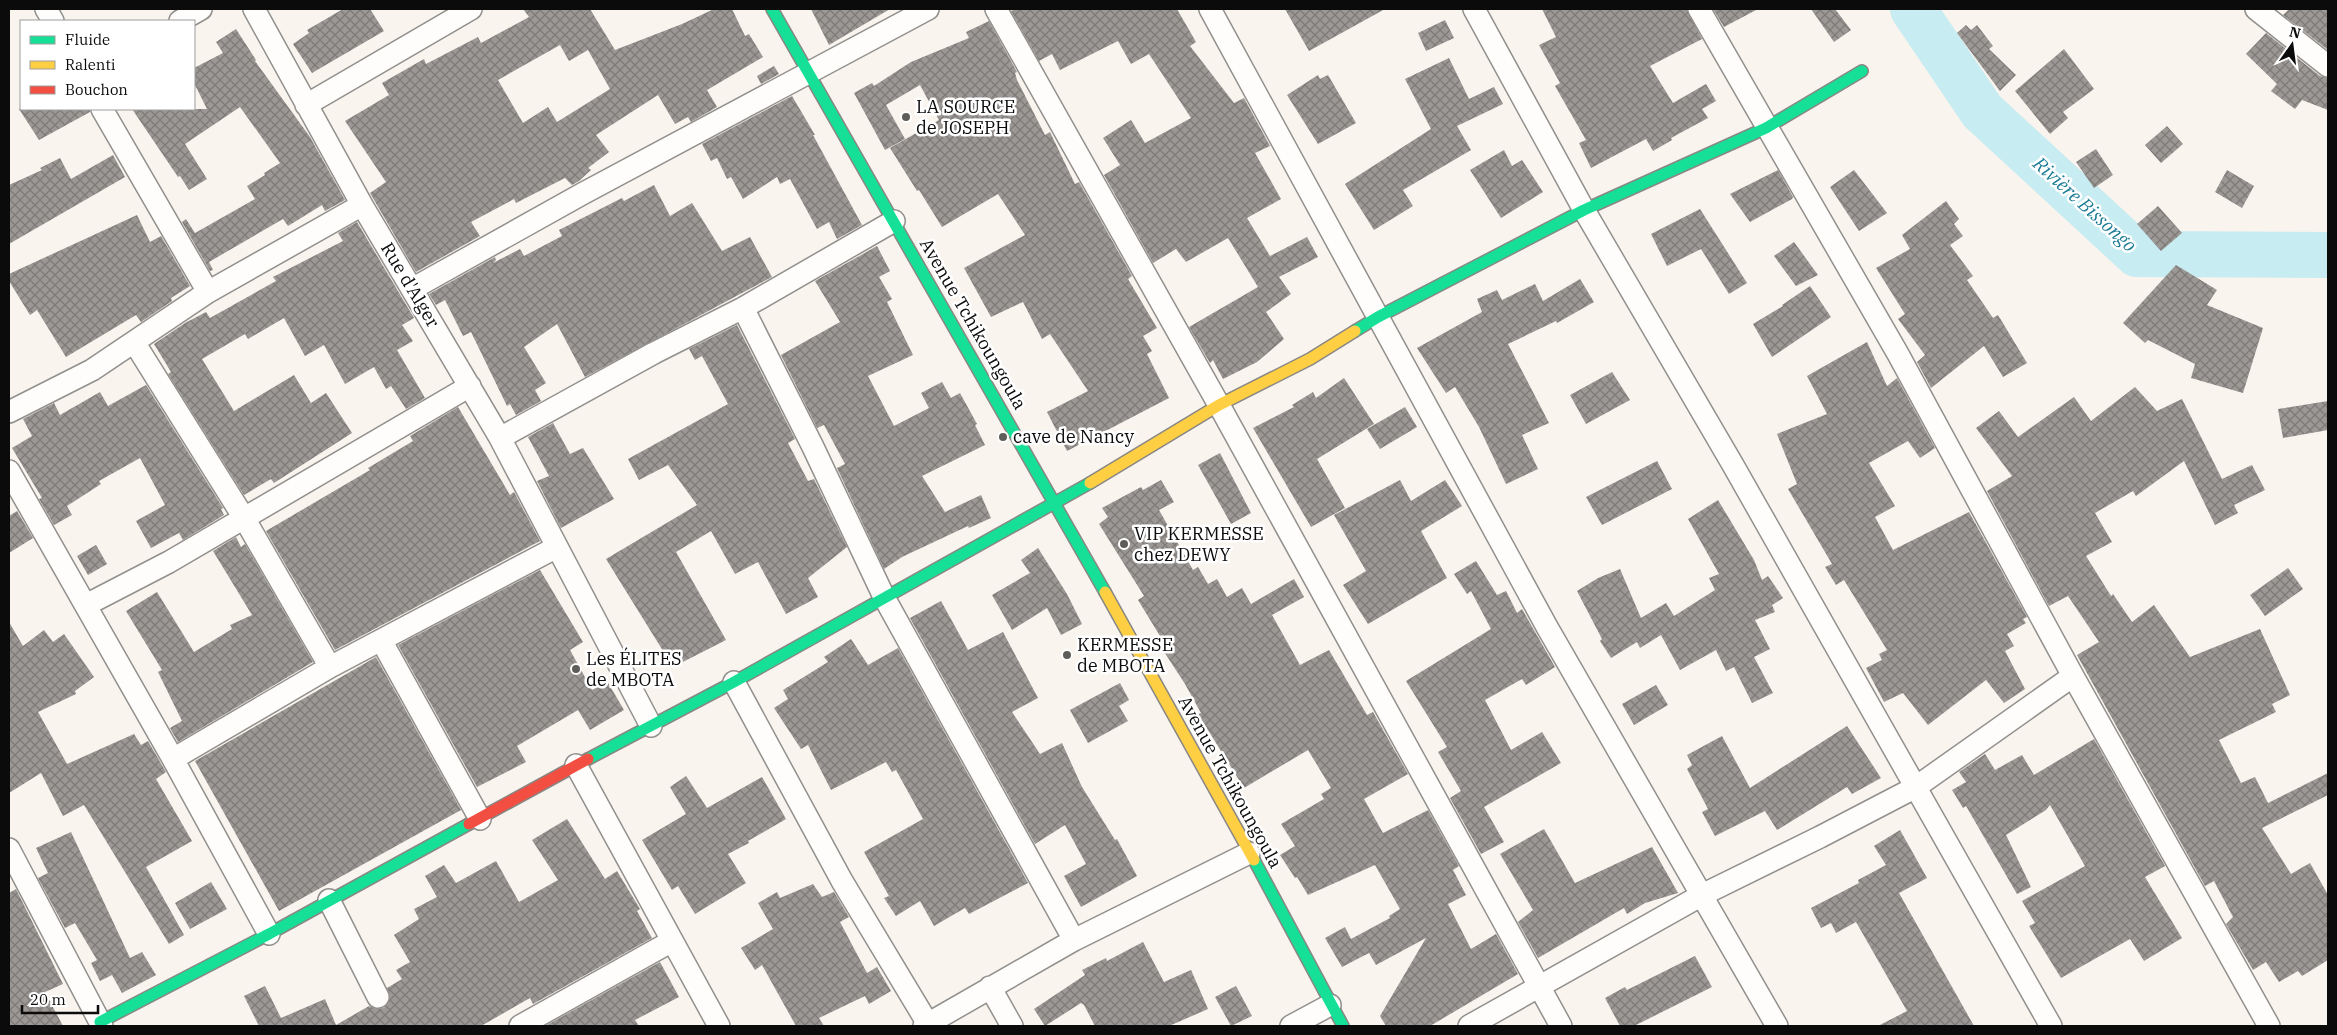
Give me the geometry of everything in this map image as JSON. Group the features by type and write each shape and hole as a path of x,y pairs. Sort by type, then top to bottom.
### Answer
{"street":[{"path":"46,9 52,20"},
{"path":"182,20 201,9"},
{"name":"Rue d'Alger","path":"254,9 362,205 500,438 652,726"},
{"path":"306,105 469,9"},
{"name":"Avenue Tchikoungoula","path":"772,9 1056,503 1287,920 1330,1005 1343,1026"},
{"path":"412,289 582,194 928,9"},
{"path":"996,9 1220,405 1561,1026"},
{"path":"1210,9 1547,627 1777,1026"},
{"path":"1474,9 1584,210 1733,465 2051,1026"},
{"path":"1699,9 1898,354 2073,676 2269,1026"},
{"path":"2256,9 2328,66"},
{"path":"9,849 101,1024 884,599 1056,503 1220,405 1310,359 1378,317 1584,210 1766,128 1862,71"},
{"path":"103,110 208,292"},
{"path":"9,412 92,370 208,292 362,205"},
{"path":"500,438 654,353 743,308 894,221"},
{"path":"743,308 813,447 884,599 1074,940"},
{"path":"134,342 244,518 330,667"},
{"path":"86,605 170,562 470,386"},
{"path":"9,471 173,758 269,934"},
{"path":"173,758 330,667 557,548"},
{"path":"381,640 480,819"},
{"path":"1469,1026 1702,895 1916,787 2073,676"},
{"path":"734,682 842,881 926,1025 1074,940 1249,853"},
{"path":"576,765 718,1026"},
{"path":"329,900 378,997"},
{"path":"520,1026 672,941"},
{"path":"990,987 1012,1026"},
{"path":"1291,1026 1330,1005"}],"building":[{"path":"343,9 370,9 384,31 312,73 293,44 309,33 307,30"},
{"path":"523,9 590,9 615,50 682,24 714,9 732,9 745,36 749,34 763,57 707,90 717,107 691,122 688,117 675,124 658,95 596,135 609,152 588,168 591,170 579,181 572,185 565,178 516,203 514,199 471,222 480,236 416,272 370,193 386,182 345,121 389,95 382,83 424,59 426,64 478,37 481,43 529,17","holes":["560,45 569,61 588,50 610,89 557,122 548,107 523,123 498,80"]},
{"path":"811,9 890,9 829,45"},
{"path":"1015,9 1177,9 1196,42 1190,46 1234,103 1244,98 1270,146 1255,153 1281,199 1247,218 1270,256 1307,237 1318,257 1279,277 1291,294 1266,312 1284,339 1257,362 1223,379 1213,360 1210,363 1189,327 1258,287 1228,238 1186,262 1176,249 1153,263 1104,175 1120,165 1103,138 1131,120 1145,143 1191,118 1149,54 1131,64 1118,41 1060,70 1052,54 1039,61 1011,11"},
{"path":"1285,9 1385,9 1309,51"},
{"path":"1542,9 1687,9 1702,39 1650,66 1673,103 1706,84 1716,101 1702,109 1708,118 1671,138 1672,140 1653,151 1646,139 1591,168 1579,143 1586,140 1555,86 1560,83 1539,45 1556,37"},
{"path":"1713,9 1758,9 1724,27"},
{"path":"1811,9 1835,9 1851,30 1834,42"},
{"path":"2289,9 2328,9 2328,50 2283,15"},
{"path":"1445,20 1454,38 1426,51 1418,33"},
{"path":"989,21 1017,72 1015,73 1017,80 1045,135 1050,132 1075,184 1079,182 1132,276 1128,279 1157,328 1143,336 1152,351 1147,354 1169,398 1067,451 1047,412 1088,391 1050,334 1042,339 1023,302 991,317 964,268 1025,235 998,194 942,227 890,148 939,120 920,85 886,105 905,139 885,150 854,93 872,83 874,86 911,62 969,38 966,32"},
{"path":"1966,25 1971,30 1977,25 1993,46 1989,49 2016,75 2000,91 1957,33"},
{"path":"236,29 255,61 310,137 345,200 325,211 322,205 288,226 283,219 209,262 213,270 210,271 182,222 186,219 195,233 255,199 247,186 280,163 240,107 185,144 207,179 189,190 180,176 178,177 133,110 207,109 195,85 195,67 223,53 216,42"},
{"path":"2266,33 2320,76 2328,78 2328,110 2302,100 2295,109 2271,91 2277,84 2246,54"},
{"path":"2064,49 2094,89 2063,112 2068,118 2050,134 2015,91"},
{"path":"1449,58 1469,99 1494,87 1503,104 1457,126 1471,150 1403,190 1413,206 1374,230 1345,184 1431,129 1405,79"},
{"path":"774,66 779,74 761,84 757,76"},
{"path":"1318,75 1320,79 1328,75 1356,123 1318,144 1287,95"},
{"path":"792,96 815,135 813,135 862,225 837,239 829,222 817,229 790,179 780,184 777,177 743,199 731,177 727,179 717,158 711,161 702,144"},
{"path":"19,109 90,110 90,112 39,140"},
{"path":"2167,126 2183,144 2161,163 2145,145"},
{"path":"2096,149 2113,175 2094,188 2076,162"},
{"path":"1504,150 1512,166 1522,160 1543,192 1501,218 1470,170"},
{"path":"113,155 125,177 9,244 9,185 42,170 40,168 60,158 71,179"},
{"path":"1778,170 1793,197 1792,199 1750,222 1730,194"},
{"path":"1854,170 1887,213 1859,231 1830,187"},
{"path":"2227,170 2254,186 2242,208 2215,192"},
{"path":"654,185 670,216 692,203 722,251 750,237 772,277 585,377 557,324 524,347 546,383 535,390 541,401 516,415 510,404 507,406 471,332 463,336 445,300 436,305 429,294 495,257 496,260 493,263 520,249 524,256 562,236 559,230 622,198 624,201"},
{"path":"1946,201 1959,219 1954,224 1963,236 1950,245 1973,276 1967,280 1993,318 1998,315 2027,363 2003,377 1984,346 1931,388 1917,362 1925,355 1898,319 1905,314 1876,268 1910,249 1902,235"},
{"path":"2158,206 2182,233 2161,251 2137,224"},
{"path":"1700,209 1747,283 1729,294 1701,249 1667,266 1651,234"},
{"path":"137,215 150,242 161,236 190,286 171,298 172,301 141,322 136,315 66,357 37,310 30,315 9,281 9,274"},
{"path":"357,222 414,318 402,325 413,341 397,350 425,398 406,409 391,386 386,389 374,367 345,384 324,345 305,356 284,318 248,339 245,334 202,359 234,411 294,375 311,403 326,393 352,433 274,483 271,479 244,495 168,374 171,372 154,344 185,323 206,312 210,318 276,281 273,277 343,241 338,233"},
{"path":"1794,242 1818,275 1796,286 1774,256"},
{"path":"877,246 890,271 879,277 892,299 887,302 913,355 868,376 894,426 929,408 921,393 942,382 951,398 960,393 977,424 975,425 985,445 922,476 945,512 981,495 991,518 969,528 968,526 902,557 884,569 837,468 845,464 824,425 817,428 781,355 840,322 815,281"},
{"path":"2176,265 2217,290 2207,305 2263,328 2243,393 2191,378 2195,364 2148,340 2145,343 2123,323"},
{"path":"1580,279 1594,302 1557,323 1556,321 1508,344 1549,423 1522,435 1538,469 1506,484 1479,427 1455,387 1446,393 1417,348 1482,312 1477,299 1497,290 1502,300 1535,284 1543,301"},
{"path":"1810,286 1831,317 1772,357 1753,324 1783,306"},
{"path":"737,325 795,439 788,443 808,481 814,479 847,547 808,578 818,597 786,614 758,562 735,574 711,531 676,552 726,640 673,667 606,559 697,505 668,465 639,480 628,459 728,404 702,356 695,360 689,349"},
{"path":"1867,342 1887,386 1897,378 1935,448 1920,458 1908,441 1869,463 1895,506 1875,517 1893,550 1969,512 2027,617 2023,619 2026,623 2007,634 2014,646 2005,651 2025,689 2004,703 1986,680 1928,725 1903,693 1884,702 1866,668 1882,660 1879,654 1887,650 1844,580 1836,585 1825,567 1832,564 1788,489 1797,484 1777,434 1827,414 1807,376"},
{"path":"1612,372 1630,400 1586,424 1570,395"},
{"path":"1344,378 1374,424 1317,459 1345,508 1311,527 1253,428 1294,407 1292,405 1313,392 1316,398"},
{"path":"146,385 223,508 221,509 224,515 183,540 179,533 151,548 136,521 165,505 140,458 99,481 101,484 67,506 72,515 54,525 39,499 42,498 12,448 32,436 23,419 54,403 60,415 100,392 108,406"},
{"path":"2135,387 2157,411 2182,399 2222,479 2252,465 2265,490 2234,505 2238,513 2215,525 2184,461 2136,496 2133,491 2095,513 2112,542 2086,556 2111,596 2113,594 2132,622 2154,605 2190,657 2260,629 2290,695 2272,704 2276,712 2219,740 2241,783 2255,777 2268,803 2328,773 2328,795 2262,828 2291,874 2310,863 2328,895 2328,960 2302,976 2298,971 2279,982 2266,962 2253,970 2226,924 2233,917 2214,881 2205,886 2077,655 2099,642 2068,596 2049,606 1987,491 2012,476 1976,428 1999,411 2018,437 2074,397 2091,421"},
{"path":"2328,401 2328,430 2283,438 2278,409"},
{"path":"458,407 510,495 514,492 540,541 335,650 266,531 370,470 368,468 413,441 410,436"},
{"path":"1405,407 1417,427 1380,449 1367,429"},
{"path":"553,423 570,454 583,448 614,499 561,528 537,481 549,476 528,437"},
{"path":"1220,453 1251,513 1231,524 1198,465"},
{"path":"1657,461 1672,489 1602,525 1586,497"},
{"path":"1161,480 1174,502 1159,510 1193,570 1198,567 1208,584 1217,579 1227,597 1242,588 1251,604 1294,579 1304,597 1272,615 1300,665 1329,650 1367,715 1373,712 1408,774 1364,799 1383,833 1428,810 1459,866 1453,870 1466,895 1448,904 1471,949 1496,934 1518,974 1430,1026 1386,1026 1380,1016 1426,938 1376,965 1369,953 1342,967 1325,938 1345,927 1351,939 1390,918 1389,916 1400,909 1375,865 1308,895 1280,855 1295,846 1281,824 1324,799 1321,794 1331,788 1308,750 1244,788 1198,714 1201,713 1185,684 1159,644 1163,641 1138,600 1144,596 1099,524 1108,517 1102,508 1141,487 1143,490"},
{"path":"1400,480 1411,501 1445,480 1462,506 1421,531 1447,578 1368,624 1343,585 1366,571 1334,515"},
{"path":"1718,500 1754,560 1762,580 1768,576 1783,598 1772,605 1775,612 1755,620 1770,649 1754,657 1773,693 1752,703 1734,667 1726,671 1716,650 1680,670 1661,635 1640,648 1637,642 1611,658 1600,641 1602,639 1577,591 1598,578 1620,569 1641,618 1666,603 1674,616 1715,590 1709,578 1719,574 1688,519"},
{"path":"17,511 33,538 9,553 9,516"},
{"path":"236,537 241,547 245,544 313,662 178,742 170,728 182,721 158,672 162,670 126,611 157,592 194,652 232,629 230,625 252,615 213,551"},
{"path":"96,545 107,564 88,575 77,556"},
{"path":"1038,548 1067,594 1082,624 1061,635 1047,608 1012,630 992,595 1030,573 1021,560"},
{"path":"1476,561 1497,595 1506,591 1517,613 1522,609 1555,667 1526,685 1522,679 1485,700 1511,750 1542,732 1561,763 1484,807 1504,842 1481,854 1450,798 1461,791 1438,752 1447,747 1406,681 1491,629 1471,591 1467,594 1454,574"},
{"path":"2288,568 2303,589 2265,616 2250,595"},
{"path":"540,570 583,642 570,650 592,690 607,681 624,710 590,730 578,710 517,746 526,762 477,787 398,645"},
{"path":"941,601 968,650 1003,632 1038,698 1012,712 1040,754 1062,743 1082,787 1115,840 1117,839 1137,876 1081,907 1064,876 1086,864 1065,825 1035,844 910,618"},
{"path":"9,622 23,646 44,630 53,642 64,634 94,677 75,691 76,694 38,712 67,764 134,734 141,745 148,741 166,772 156,779 192,841 146,867 184,935 169,944 84,805 63,816 41,773 9,793"},
{"path":"851,639 868,665 898,648 1028,883 969,914 965,908 934,926 920,901 896,916 884,898 889,896 864,852 923,819 896,770 892,772 886,762 831,790 808,745 801,749 774,708 788,699 783,690 828,662 824,657"},
{"path":"376,657 461,810 279,911 195,761"},
{"path":"1120,683 1129,700 1119,706 1128,721 1088,743 1070,710"},
{"path":"1656,685 1668,705 1634,725 1622,704"},
{"path":"1847,726 1881,778 1852,794 1847,787 1777,830 1765,811 1715,836 1702,812 1708,809 1687,769 1692,765 1687,755 1722,736 1750,788"},
{"path":"2094,739 2165,866 2145,877 2182,938 2144,961 2130,939 2061,978 2029,926 2035,923 2022,901 2085,866 2050,805 2046,810 2006,835 2031,887 2017,894 1966,806 1963,808 1952,790 1966,782 1959,772 1985,754 1995,770 2022,755 2034,775"},
{"path":"686,776 707,808 762,777 786,819 728,854 746,883 695,914 678,886 672,890 642,840 686,814 670,787"},
{"path":"567,819 605,879 617,871 640,909 637,911 652,938 533,1004 530,998 481,1026 259,1026 244,996 265,986 281,1018 325,999 336,1025 369,1006 377,1009 384,1008 390,998 387,988 402,979 396,970 410,962 394,935 419,919 414,909 437,897 425,876 444,865 456,883 496,861 519,902 558,880 532,840"},
{"path":"1544,829 1575,883 1652,847 1678,893 1645,903 1627,914 1624,908 1538,958 1518,922 1533,910 1500,854"},
{"path":"1900,830 1927,878 1899,893 1974,1026 1878,1026 1907,1011 1856,922 1836,933 1831,923 1821,928 1811,908 1859,883 1858,880 1886,865 1874,846"},
{"path":"71,832 130,958 142,952 156,975 122,993 112,975 100,981 91,963 97,960 75,923 65,928 38,878 48,873 36,848"},
{"path":"211,882 227,909 190,929 175,903"},
{"path":"813,884 822,897 834,892 849,917 840,922 867,973 877,967 891,991 869,1004 865,996 819,1018 824,1026 796,1026 762,965 755,970 741,948 773,929 758,903 777,892 780,898"},
{"path":"16,889 63,984 45,992 63,1026 9,1026 9,893"},
{"path":"1143,942 1164,982 1191,970 1208,1009 1169,1026 1095,1026 1084,1005 1081,1003 1045,1026 1034,1009 1085,975 1082,970 1106,958 1107,961"},
{"path":"1695,956 1712,987 1634,1026 1620,1026 1605,998 1625,987 1627,990"},
{"path":"660,962 679,997 635,1020 639,1026 545,1026"},
{"path":"1236,986 1252,1016 1231,1026 1215,997"}],"waterway":[{"name":"Rivière Bissongo","path":"1913,9 1982,111 2137,254 2328,255"}],"traffic: fast":[{"path":"772,9 1105,592"},
{"path":"1355,331 1378,317 1584,210 1766,128 1862,71"},
{"path":"588,759 734,682 1090,483"},
{"path":"100,1022 269,934 469,824"},
{"path":"1254,860 1343,1026"}],"traffic: slow":[{"path":"1090,483 1219,405 1310,359 1355,331"},
{"path":"1105,592 1254,860"}],"traffic: jam":[{"path":"469,824 588,759"}],"place":[{"name":"LA SOURCE de JOSEPH","path":"906,117"},
{"name":"cave de Nancy","path":"1003,437"},
{"name":"VIP KERMESSE chez DEWY","path":"1124,544"},
{"name":"KERMESSE de MBOTA","path":"1067,655"},
{"name":"Les ÉLITES de MBOTA","path":"576,669"}]}
